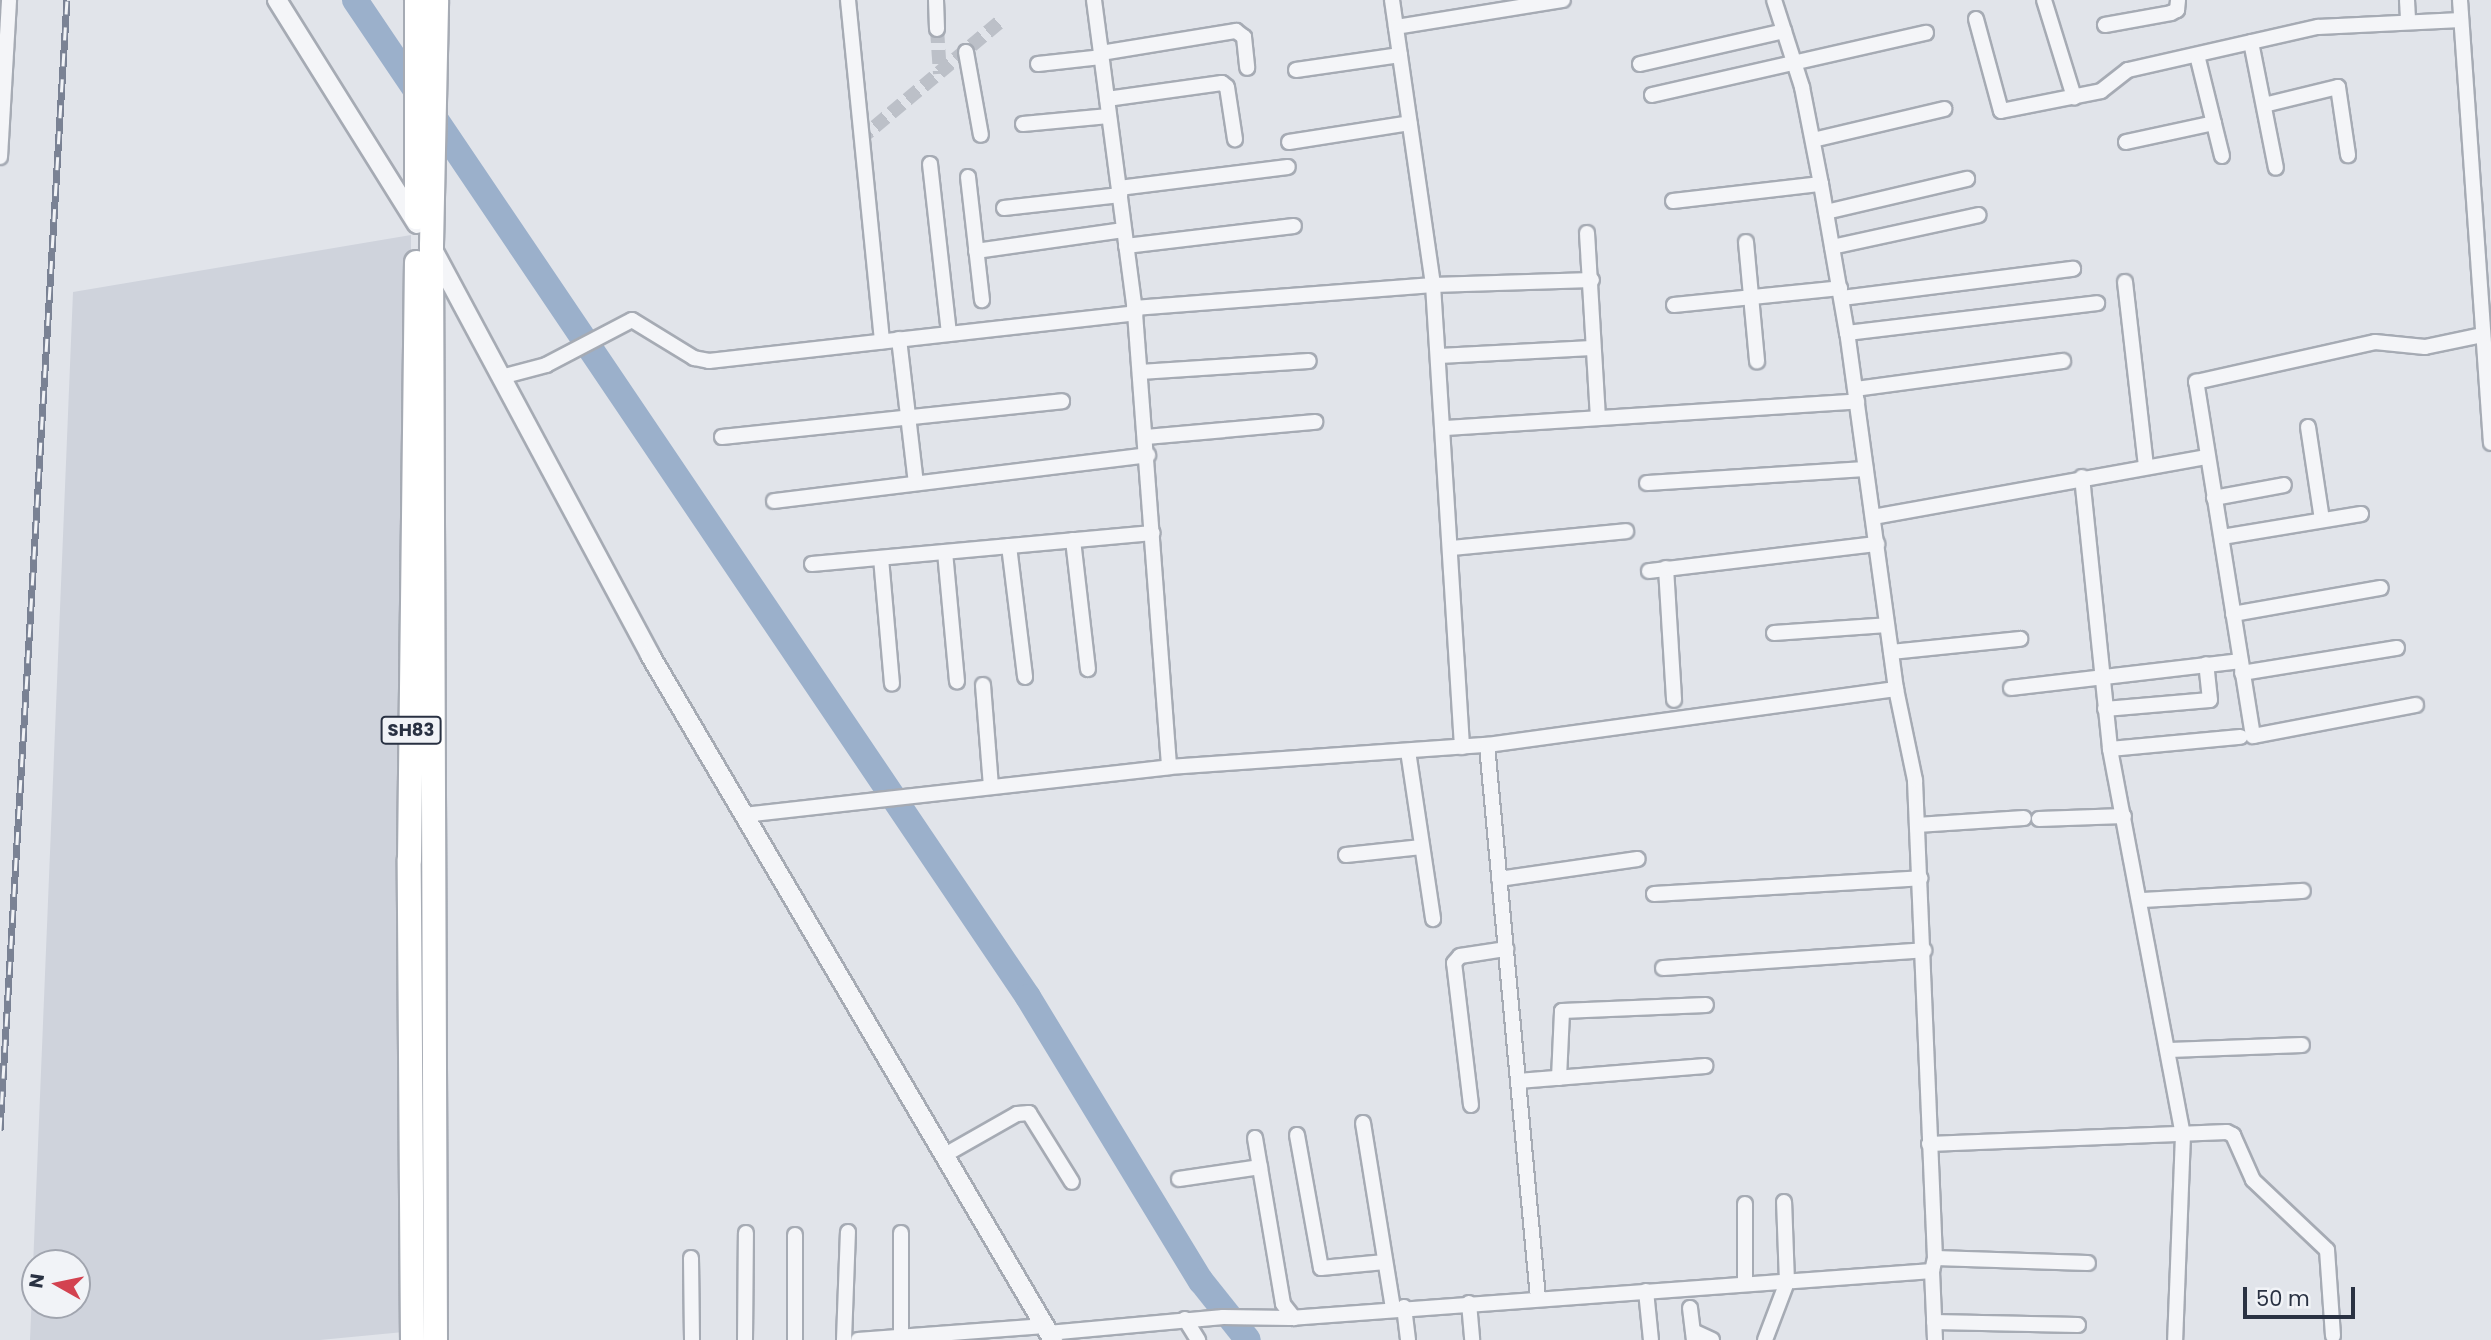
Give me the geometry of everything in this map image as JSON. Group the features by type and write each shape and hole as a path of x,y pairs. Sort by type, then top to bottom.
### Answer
{"main road":[{"name":"SH83","path":"416,0 425,65 431,245 435,1340"},
{"name":"SH83","path":"425,65 436,0"},
{"name":"SH83","path":"412,1340 416,222 425,125"},
{"path":"411,1080 436,1079"}],"street":[{"path":"0,157 9,0"},
{"path":"277,0 431,245 650,655 1048,1333"},
{"path":"848,0 882,341"},
{"path":"936,0 937,29"},
{"path":"1094,0 1135,310 1169,767"},
{"path":"1392,0 1433,285 1445,428 1462,747"},
{"path":"1396,27 1516,4 1563,0"},
{"path":"1774,0 1795,62 1813,140 1841,293 1896,689 1913,772 1924,950 1935,1340"},
{"path":"2044,0 2074,97"},
{"path":"2105,25 2171,13 2177,10 2178,0"},
{"path":"2407,0 2408,22"},
{"path":"2459,0 2491,443"},
{"path":"1976,19 2001,111 2106,89 2128,71 2328,25 2460,20"},
{"path":"1038,64 1236,31 1244,37 1247,68"},
{"path":"1640,64 1784,31"},
{"path":"1652,95 1926,33"},
{"path":"2251,42 2276,169"},
{"path":"967,52 981,135"},
{"path":"1296,70 1400,55"},
{"path":"2197,55 2222,156"},
{"path":"1107,99 1222,83 1227,87 1235,139"},
{"path":"2264,105 2338,87 2348,155"},
{"path":"1813,140 1944,109"},
{"path":"1023,124 1109,116"},
{"path":"1289,142 1410,123"},
{"path":"2126,142 2214,123"},
{"path":"930,164 949,334"},
{"path":"1004,208 1288,167"},
{"path":"968,177 982,300"},
{"path":"1826,212 1967,179"},
{"path":"1673,201 1821,184"},
{"path":"1832,247 1979,215"},
{"path":"1126,246 1294,226"},
{"path":"976,251 1124,230"},
{"path":"1587,233 1592,279 1592,348 1598,418"},
{"path":"1746,242 1757,361"},
{"path":"1674,305 1841,293 2073,269"},
{"path":"502,377 546,365 582,348 621,322 640,323 688,355 709,361 1135,310 1433,285 1592,279"},
{"path":"2125,282 2146,467"},
{"path":"1847,333 2097,303"},
{"path":"2416,705 2253,736 2196,382 2375,342 2425,347 2482,335"},
{"path":"899,339 916,483"},
{"path":"1439,356 1592,348"},
{"path":"1140,372 1309,361"},
{"path":"1445,428 1598,418 1856,395 2063,361"},
{"path":"722,437 1062,401"},
{"path":"1146,437 1315,422"},
{"path":"2308,428 2322,520"},
{"path":"774,500 1147,455"},
{"path":"1873,517 2082,477 2206,457"},
{"path":"1647,483 1866,469"},
{"path":"2082,477 2110,749 2170,1050 2183,1135 2175,1340"},
{"path":"2214,498 2284,485"},
{"path":"2221,537 2361,514"},
{"path":"1451,548 1626,531"},
{"path":"813,564 1153,533"},
{"path":"1073,540 1088,669"},
{"path":"1648,571 1877,544"},
{"path":"1009,546 1025,677"},
{"path":"945,552 957,681"},
{"path":"881,558 892,684"},
{"path":"1665,568 1674,700"},
{"path":"2233,614 2381,588"},
{"path":"1774,633 1887,625"},
{"path":"1891,652 2020,639"},
{"path":"2011,688 2206,664 2241,667 2397,648"},
{"path":"2105,709 2210,701 2206,664"},
{"path":"983,685 992,786"},
{"path":"744,815 1169,767 1487,745 1896,689"},
{"path":"2110,749 2241,737"},
{"path":"1487,745 1538,1298"},
{"path":"1408,751 1433,919"},
{"path":"1917,825 2124,816"},
{"path":"1346,855 1422,847"},
{"path":"1499,879 1638,859"},
{"path":"1654,894 1921,878"},
{"path":"2141,900 2302,891"},
{"path":"1471,1105 1454,963 1460,956 1506,949"},
{"path":"1662,968 1924,950"},
{"path":"1559,1078 1562,1011 1706,1005"},
{"path":"2170,1050 2302,1045"},
{"path":"1518,1081 1705,1066"},
{"path":"943,1156 1017,1114 1029,1114 1072,1182"},
{"path":"1363,1122 1385,1262 1408,1340"},
{"path":"1297,1135 1321,1268 1385,1262"},
{"path":"1929,1143 2233,1135 2253,1180 2322,1242 2330,1258 2333,1336"},
{"path":"1255,1138 1283,1304 1292,1318"},
{"path":"1179,1179 1260,1167"},
{"path":"1765,1340 1787,1282 1784,1202"},
{"path":"1745,1204 1745,1284"},
{"path":"844,1340 848,1232"},
{"path":"745,1340 746,1233"},
{"path":"901,1233 901,1337"},
{"path":"795,1235 795,1340"},
{"path":"691,1258 692,1340"},
{"path":"858,1340 1048,1333 1223,1317 1292,1318 1398,1307 1787,1282 1934,1265 2088,1263"},
{"path":"1646,1291 1651,1340"},
{"path":"1469,1303 1472,1340"},
{"path":"1690,1308 1693,1336 1712,1340"},
{"path":"1185,1320 1198,1340"},
{"path":"1934,1322 2078,1325"}],"shaded area":[{"path":"411,235 414,1331 320,1340 30,1340 31,1319 91,1319 91,1249 34,1249 73,292"}],"waterway":[{"path":"355,0 1028,997 1201,1281 1248,1340"}],"tunnel":[{"path":"859,140 1003,19"},
{"path":"937,29 940,74"}],"railway":[{"path":"0,1130 67,0"}]}
